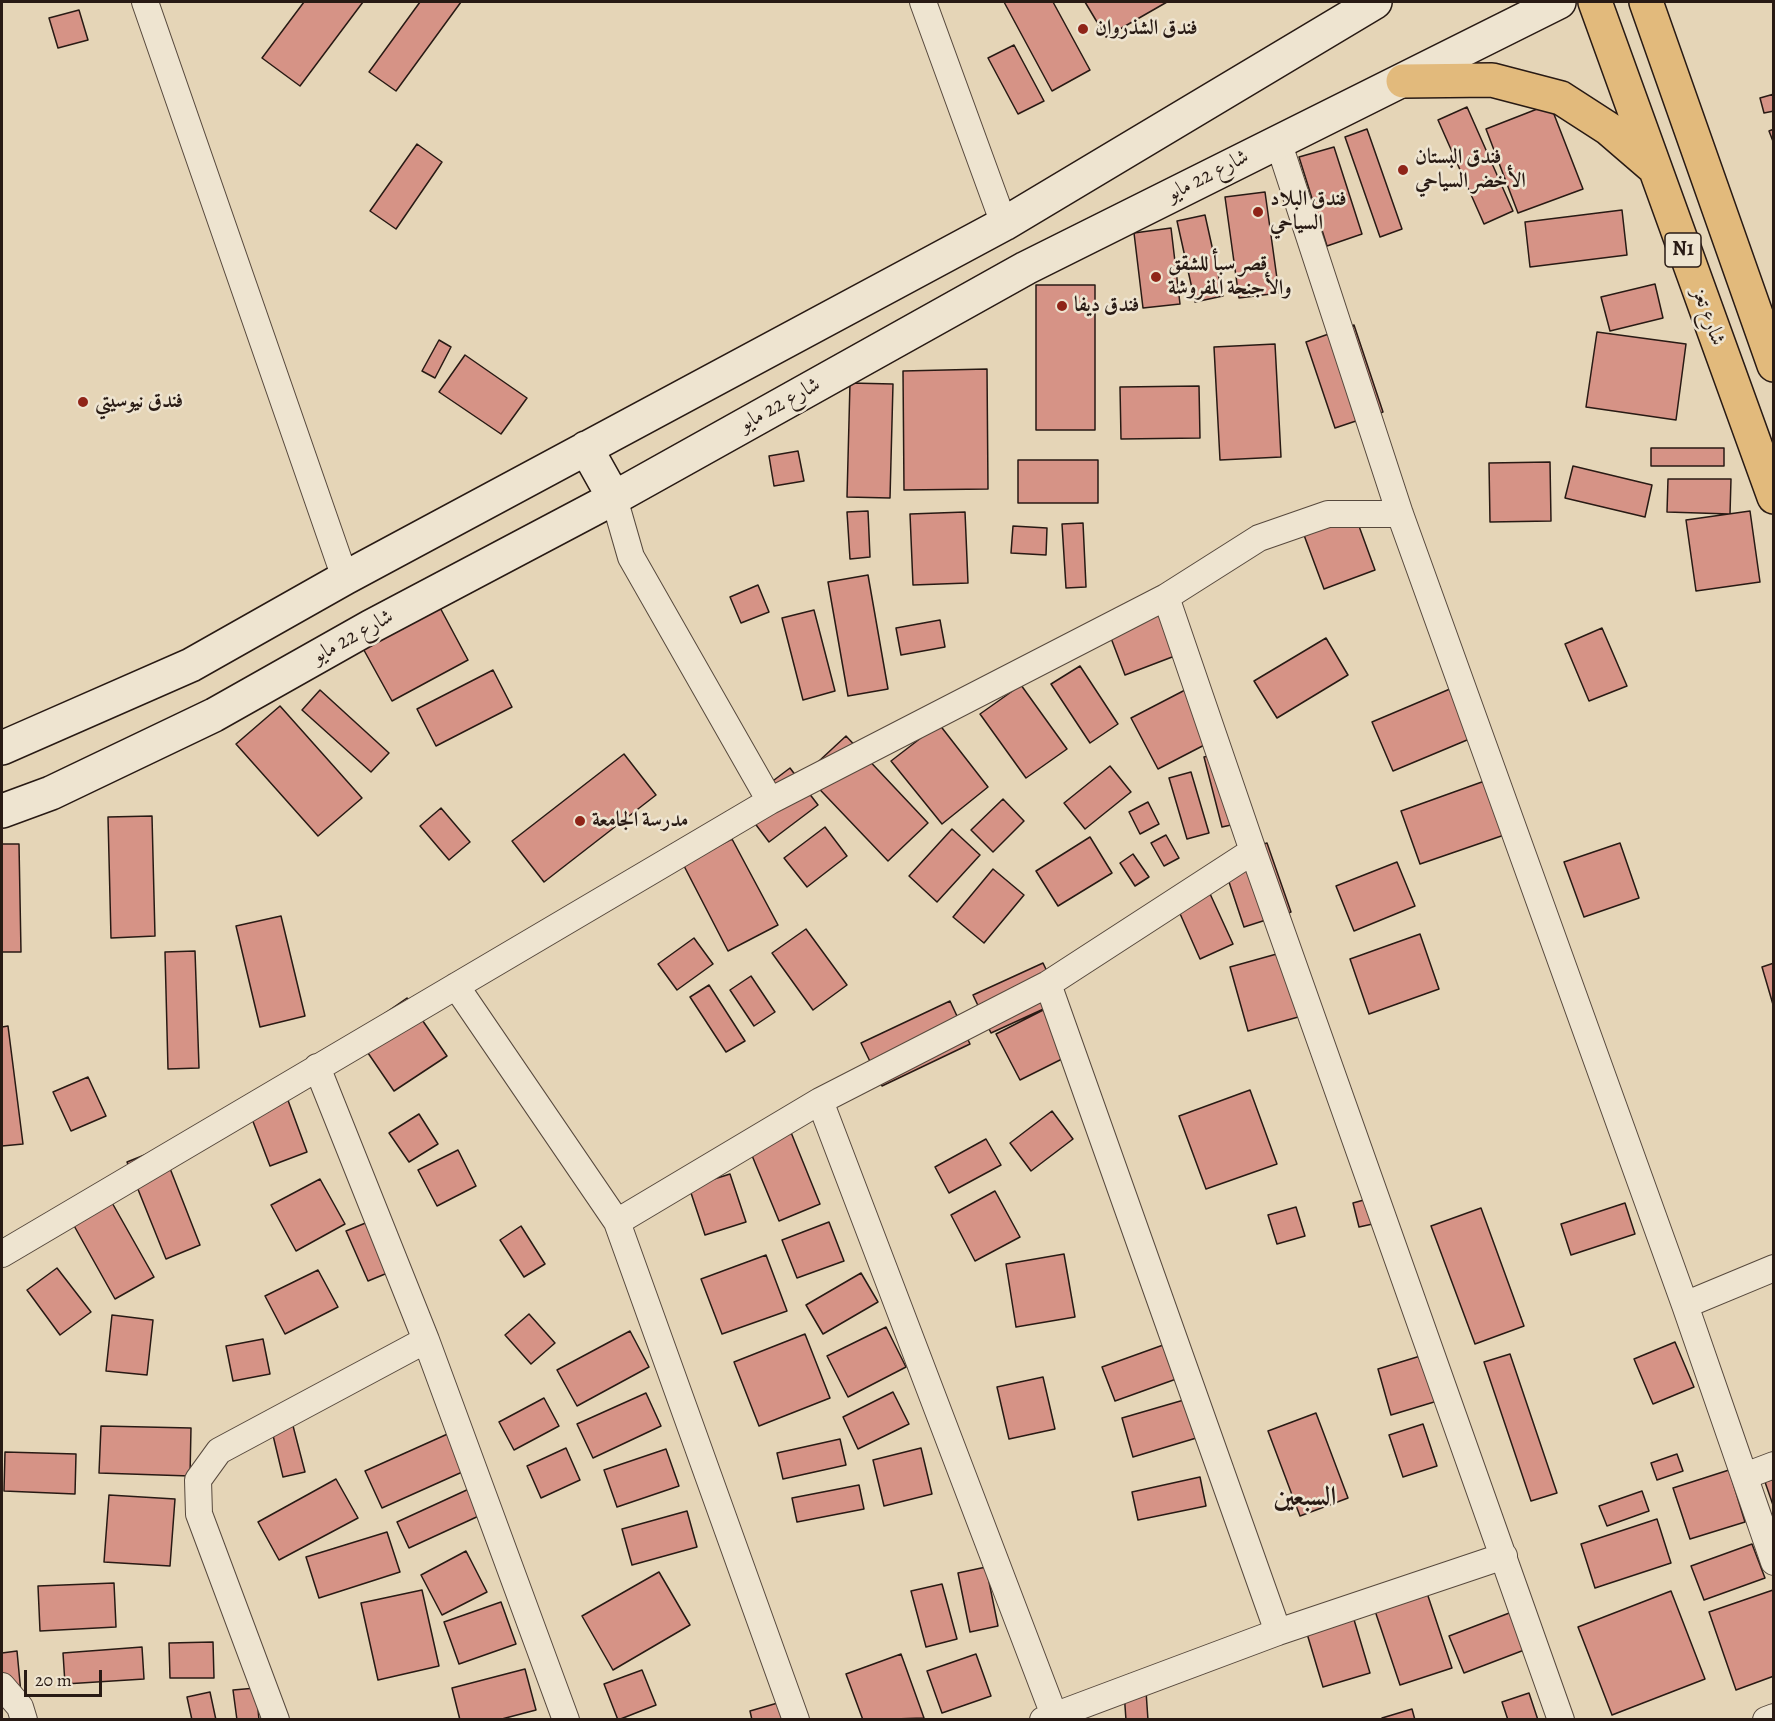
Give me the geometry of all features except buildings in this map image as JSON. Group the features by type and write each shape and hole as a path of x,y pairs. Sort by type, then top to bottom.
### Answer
{"highway":[{"name":"شارع تعز","path":"1595,2 1773,497"},
{"name":"N1","path":"1646,2 1773,364"},
{"path":"1403,81 1492,80 1562,98 1609,129 1653,167"}],"main road":[{"path":"2,748 191,665 345,578 1004,224 1375,2"},
{"name":"شارع 22 مايو","path":"2,810 51,793 214,715 370,627 614,498 1026,268 1559,2"},
{"path":"1004,224 1026,268"},
{"path":"586,448 614,498"}],"street":[{"path":"146,2 345,578"},
{"path":"923,2 1004,224"},
{"path":"1278,141 1400,514 1685,1305 1773,1562"},
{"path":"614,498 631,556 770,801"},
{"path":"2,1254 770,801 1166,597 1259,538 1328,514 1400,514"},
{"path":"1166,597 1252,851 1561,1719"},
{"path":"617,1222 820,1101 1048,984 1252,851"},
{"path":"1048,984 1278,1632"},
{"path":"456,986 617,1222 796,1719"},
{"path":"317,1067 426,1340 566,1719"},
{"path":"820,1101 1048,1717 1278,1632 1504,1557"},
{"path":"1685,1305 1773,1268"},
{"path":"276,1719 199,1514 198,1480 219,1451 426,1340"},
{"path":"1745,1476 1773,1465"},
{"path":"2,1686 20,1707 24,1719"},
{"path":"1766,1719 1773,1717"}],"place":[{"name":"فندق الشذروان","path":"1083,29"},
{"name":"فندق البستان الأخضر السياحي","path":"1403,170"},
{"name":"فندق البلاد السياحي","path":"1258,212"},
{"name":"قصر سبأ للشقق والأجنحة المفروشة","path":"1156,277"},
{"name":"فندق ديفا","path":"1062,306"},
{"name":"فندق نيوسيتي","path":"83,402"},
{"name":"مدرسة الجامعة","path":"580,821"}],"district":[{"name":"السبعين","path":"1305,1498"}]}
